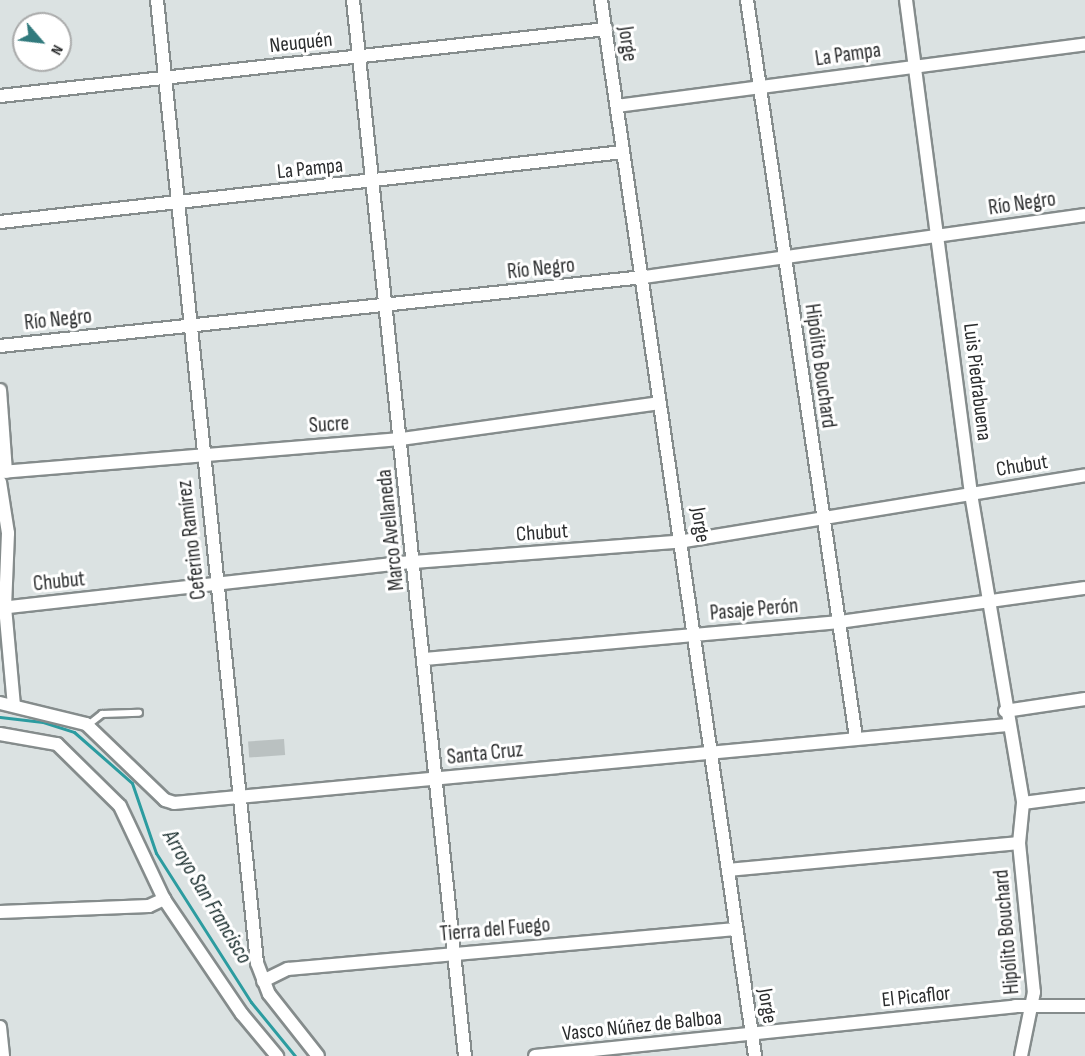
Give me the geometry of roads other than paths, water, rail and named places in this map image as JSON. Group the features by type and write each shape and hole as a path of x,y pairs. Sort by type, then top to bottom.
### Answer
{"street":[{"name":"Ceferino Ramírez","path":"157,0 239,797 263,981 318,1056"},
{"name":"Marco Avellaneda","path":"353,0 425,659 465,1056"},
{"name":"Jorge","path":"601,0 644,277 660,403 684,542 735,929 755,1056"},
{"name":"Hipólito Bouchard","path":"747,0 856,737"},
{"name":"Luis Piedrabuena","path":"906,0 971,494 990,604 1007,725 1023,803"},
{"name":"Neuquén","path":"0,96 606,29"},
{"name":"La Pampa","path":"617,106 1085,44"},
{"name":"La Pampa","path":"0,222 372,183 624,152"},
{"name":"Río Negro","path":"0,346 644,277 1085,215"},
{"path":"0,390 2,475 9,557 3,607 14,705"},
{"name":"Sucre","path":"2,475 202,454 401,439 660,403"},
{"name":"Chubut","path":"3,607 218,586 413,562 684,542 1085,475"},
{"name":"Pasaje Perón","path":"425,659 839,622 990,604 1085,588"},
{"path":"1005,711 1085,699"},
{"name":"Santa Cruz","path":"0,703 87,725 165,800 239,797 711,750 1007,725"},
{"path":"0,734 57,744 106,791 125,815 164,899 242,1014 277,1056"},
{"path":"1023,803 1085,795"},
{"name":"Hipólito Bouchard","path":"1021,1056 1032,1008 1034,979 1019,843 1023,803"},
{"path":"728,870 1019,843"},
{"path":"0,912 149,906 164,899"},
{"name":"Tierra del Fuego","path":"263,981 288,969 735,929"},
{"name":"El Picaflor","path":"752,1034 1032,1008 1085,1006"},
{"path":"0,1027 3,1056"},
{"name":"Vasco Núñez de Balboa","path":"535,1056 752,1034"}],"lane":[{"path":"87,725 102,714 139,713"}],"waterway":[{"name":"Arroyo San Francisco","path":"0,717 43,722 74,732 132,783 156,853 251,1002 295,1056"}]}
